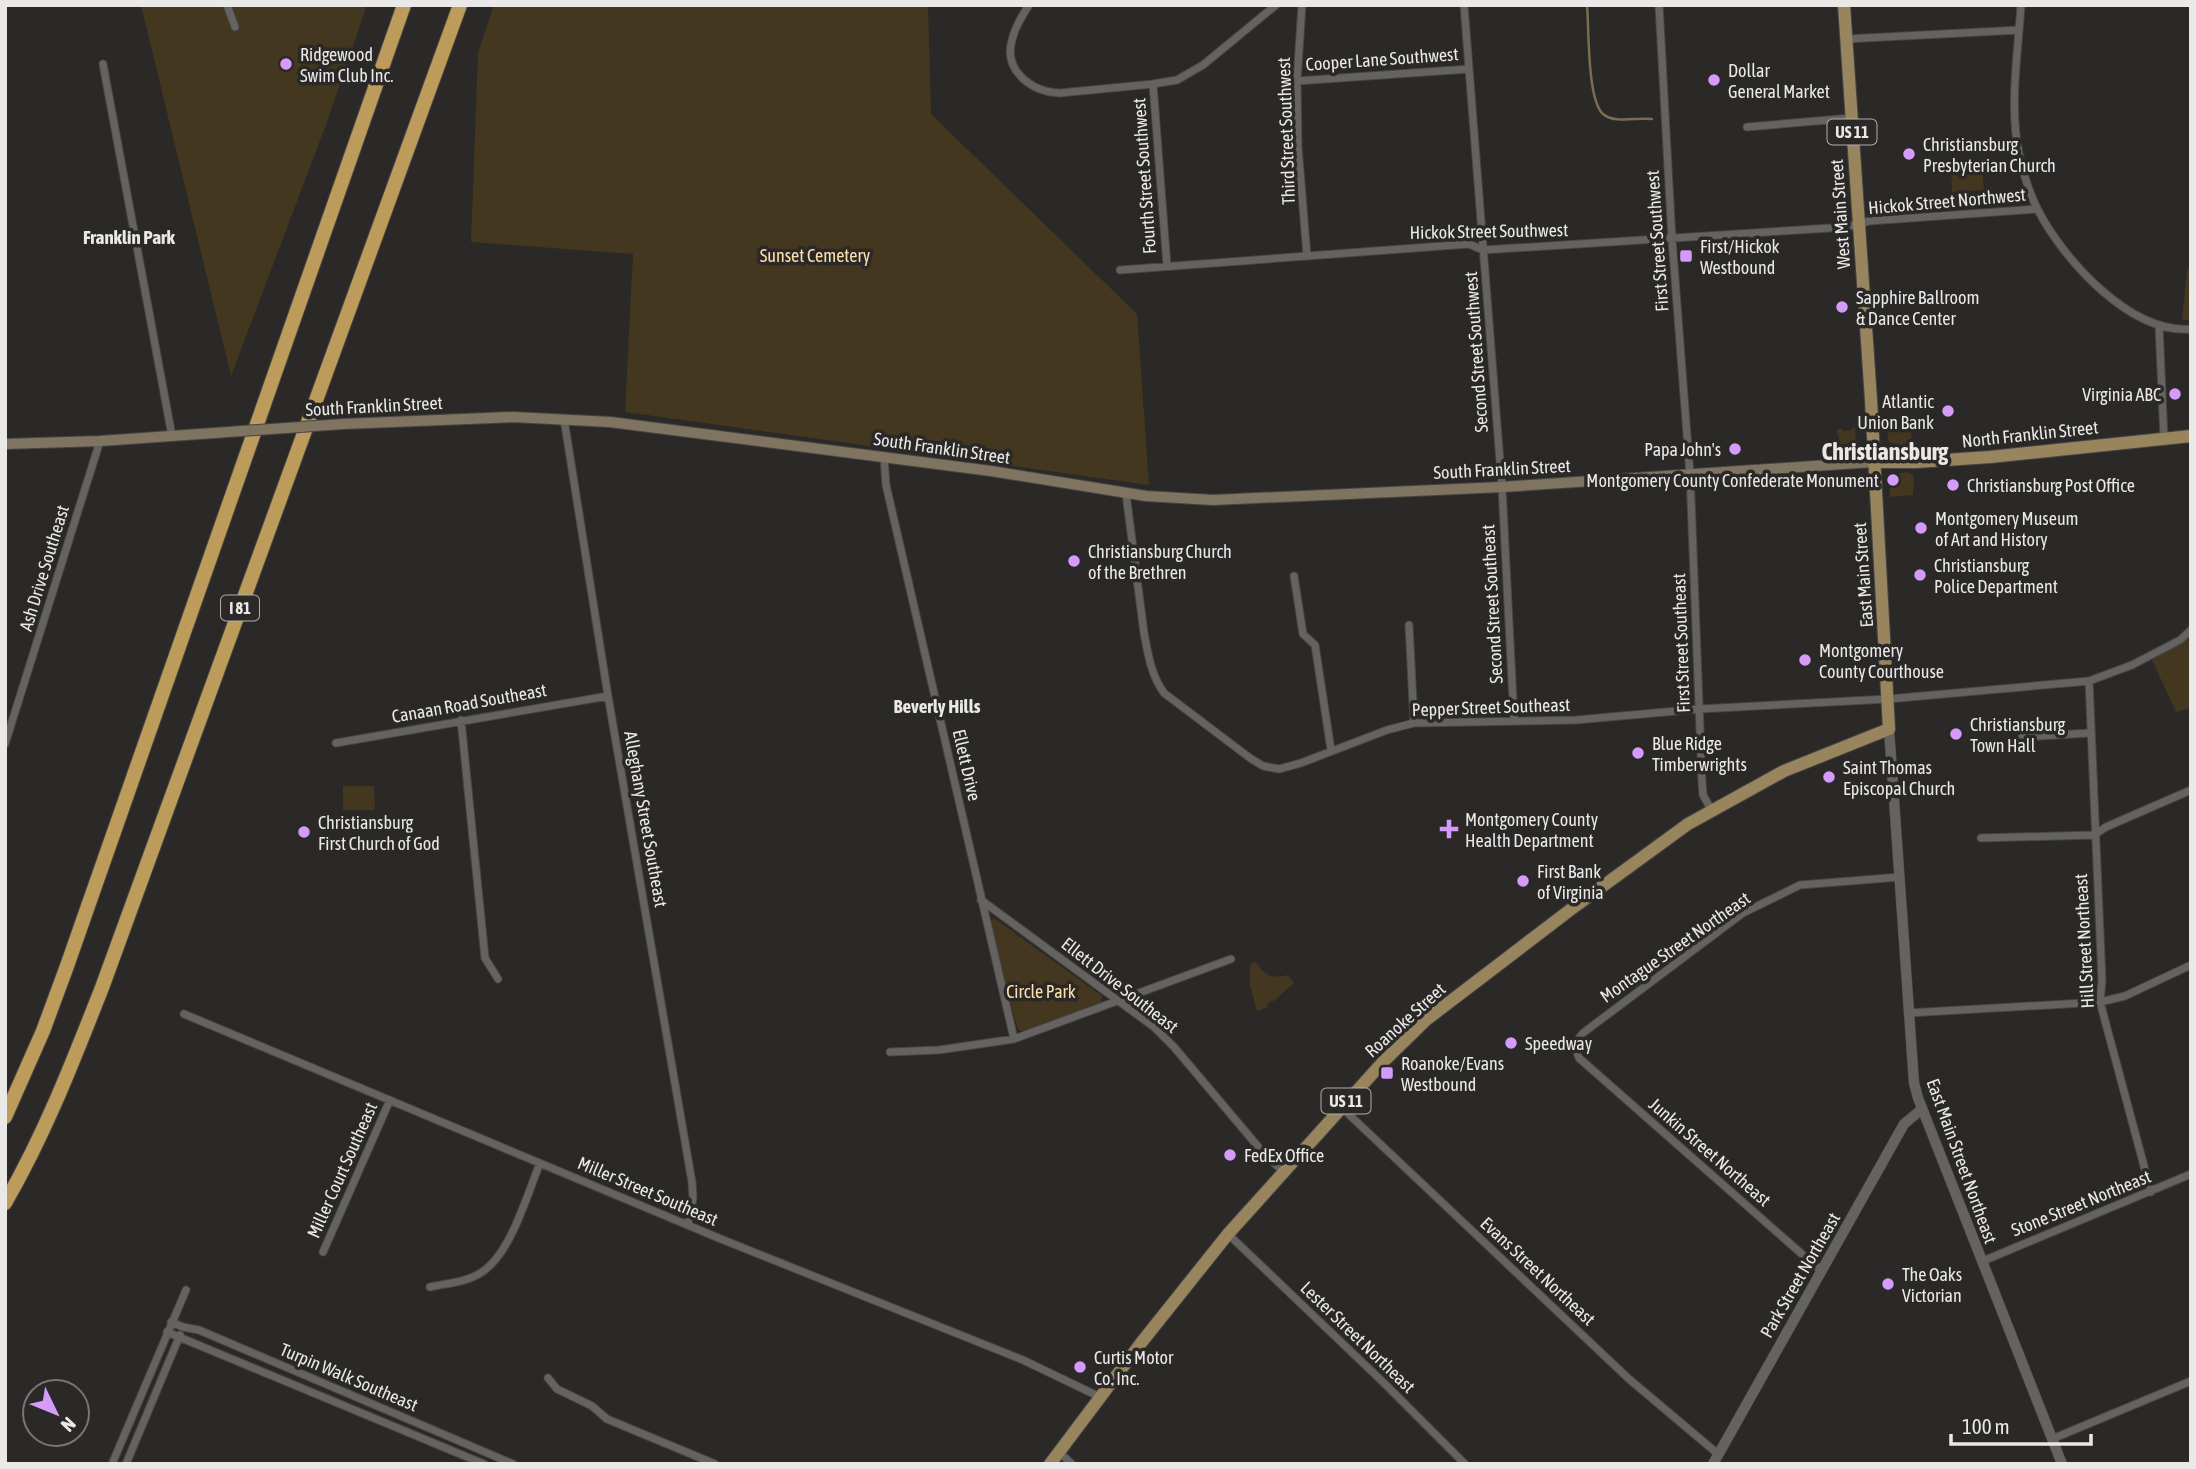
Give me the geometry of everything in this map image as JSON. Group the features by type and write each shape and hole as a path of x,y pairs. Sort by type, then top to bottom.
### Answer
{"highway":[{"name":"I 81","path":"5,1117 39,1042 67,966 404,5"},
{"name":"I 81","path":"5,1203 43,1133 103,985 460,5"}],"main road":[{"name":"West Main Street","path":"1844,5 1873,462"},
{"name":"South Franklin Street","path":"5,444 513,417 564,419 632,425 991,471 1126,494 1213,500 1502,487 1873,462"},
{"name":"North Franklin Street","path":"1873,462 1990,457 2191,436"},
{"name":"East Main Street","path":"1873,462 1889,729"},
{"name":"Roanoke Street","path":"1050,1464 1228,1234 1398,1046 1440,1009 1634,862 1711,809 1784,771 1889,729"}],"street":[{"path":"228,5 235,27"},
{"path":"1029,5 1018,23 1011,43 1012,59 1017,72 1026,82 1047,92 1060,93 1177,80 1203,65 1276,5"},
{"name":"Third Street Southwest","path":"1302,5 1297,81 1298,146 1307,256"},
{"name":"Second Street Southwest","path":"1464,5 1502,487"},
{"name":"First Street Southwest","path":"1659,5 1672,239 1690,474"},
{"path":"2021,5 2015,108 2018,147 2022,168 2038,209 2064,248 2090,279 2116,302 2159,325 2191,328"},
{"path":"1846,39 2020,30"},
{"path":"103,64 172,436"},
{"name":"Cooper Lane Southwest","path":"1297,81 1469,69"},
{"name":"Fourth Street Southwest","path":"1153,84 1167,266"},
{"path":"1747,127 1852,118"},
{"name":"Hickok Street Northwest","path":"1859,224 1935,215 2038,209"},
{"name":"Hickok Street Southwest","path":"1120,270 1469,244 1483,250 1847,227 1859,224"},
{"path":"2159,325 2164,439"},
{"name":"Alleghany Street Southeast","path":"564,419 608,696 692,1182 693,1198 688,1224"},
{"name":"Ash Drive Southeast","path":"5,744 100,441"},
{"name":"Ellett Drive","path":"884,457 886,485 1014,1039"},
{"name":"First Street Southeast","path":"1690,474 1703,795 1711,809"},
{"name":"Second Street Southeast","path":"1502,487 1514,719"},
{"name":"Pepper Street Southeast","path":"1126,494 1146,645 1153,674 1164,693 1263,766 1279,769 1414,723 1514,719 1576,720 1699,709 1888,699 2089,681 2132,665 2180,640 2191,630"},
{"path":"1294,576 1303,634 1315,645 1331,750"},
{"path":"1409,625 1414,723"},
{"name":"Hill Street Northeast","path":"2089,681 2102,980 2100,1002 2151,1192"},
{"name":"Canaan Road Southeast","path":"336,743 608,696"},
{"path":"461,720 485,958 498,979"},
{"name":"East Main Street Northeast","path":"1889,729 1914,1083 2062,1464"},
{"path":"2022,737 2090,733"},
{"path":"1982,838 2094,835 2106,827 2191,790"},
{"name":"Montague Street Northeast","path":"1579,1058 1574,1045 1583,1032 1743,913 1800,885 1900,877"},
{"name":"Ellett Drive Southeast","path":"980,899 1154,1027 1266,1156 1283,1171"},
{"path":"890,1052 939,1050 1014,1039 1231,959"},
{"path":"1908,1013 2100,1002 2125,996 2191,965"},
{"name":"Miller Street Southeast","path":"184,1014 809,1275 1023,1360 1100,1397"},
{"name":"Junkin Street Northeast","path":"1579,1058 1820,1270"},
{"name":"Miller Court Southeast","path":"323,1252 390,1100"},
{"name":"Evans Street Northeast","path":"1341,1107 1715,1459"},
{"name":"Park Street Northeast","path":"1715,1459 1903,1124 1922,1109"},
{"path":"430,1287 466,1280 481,1273 494,1262 506,1243 540,1163"},
{"name":"Stone Street Northeast","path":"1983,1261 2191,1174"},
{"name":"Lester Street Northeast","path":"1228,1234 1465,1464"},
{"path":"114,1463 186,1290"},
{"name":"Turpin Walk Southeast","path":"171,1322 200,1330 513,1464"},
{"path":"125,1464 183,1327"},
{"name":"Turpin Walk Southeast","path":"167,1332 484,1464"},
{"path":"548,1378 557,1389 592,1406 607,1419 715,1464"},
{"path":"2052,1439 2191,1381"},
{"path":"1059,1452 1072,1464"}],"green space":[{"path":"141,5 367,5 327,122 231,376"},
{"name":"Sunset Cemetery","path":"494,5 928,5 931,114 1137,314 1149,485 625,412 633,254 471,242 478,53"},
{"path":"1982,162 1984,190 1952,192 1951,164"},
{"path":"2191,266 2191,320 2182,320 2187,269"},
{"path":"1902,423 1911,429 1912,446 1894,447 1888,440 1887,425"},
{"path":"1855,427 1856,447 1850,451 1838,452 1839,437 1836,432 1840,428 1844,431"},
{"path":"1907,472 1914,476 1913,495 1890,497 1889,475"},
{"path":"2191,637 2191,708 2176,712 2152,660"},
{"path":"343,786 374,786 375,810 343,810"},
{"name":"Circle Park","path":"994,918 1102,996 1100,1004 1025,1032 1018,1030 991,922"},
{"path":"1256,962 1266,973 1278,977 1288,975 1294,983 1267,1004 1268,1007 1257,1011 1250,986 1250,964"}],"waterway":[{"path":"1587,5 1591,79 1598,106 1603,114 1613,119 1652,119"}],"place":[{"name":"Ridgewood Swim Club Inc.","path":"286,64"},
{"name":"Dollar General Market","path":"1714,80"},
{"name":"Christiansburg Presbyterian Church","path":"1909,154"},
{"name":"First/Hickok Westbound","path":"1686,256"},
{"name":"Sapphire Ballroom & Dance Center","path":"1842,307"},
{"name":"Virginia ABC","path":"2175,394"},
{"name":"Atlantic Union Bank","path":"1948,411"},
{"name":"Papa John's","path":"1735,449"},
{"name":"Montgomery County Confederate Monument","path":"1893,480"},
{"name":"Christiansburg Post Office","path":"1953,485"},
{"name":"Montgomery Museum of Art and History","path":"1921,528"},
{"name":"Christiansburg Church of the Brethren","path":"1074,561"},
{"name":"Christiansburg Police Department","path":"1920,575"},
{"name":"Montgomery County Courthouse","path":"1805,660"},
{"name":"Christiansburg Town Hall","path":"1956,734"},
{"name":"Blue Ridge Timberwrights","path":"1638,753"},
{"name":"Saint Thomas Episcopal Church","path":"1829,777"},
{"name":"Montgomery County Health Department","path":"1449,829"},
{"name":"Christiansburg First Church of God","path":"304,832"},
{"name":"First Bank of Virginia","path":"1523,881"},
{"name":"Speedway","path":"1511,1043"},
{"name":"Roanoke/Evans Westbound","path":"1387,1073"},
{"name":"FedEx Office","path":"1230,1155"},
{"name":"The Oaks Victorian","path":"1888,1284"},
{"name":"Curtis Motor Co. Inc.","path":"1080,1367"}],"district":[{"name":"Franklin Park","path":"129,237"},
{"name":"Christiansburg","path":"1885,451"},
{"name":"Beverly Hills","path":"937,706"}]}
